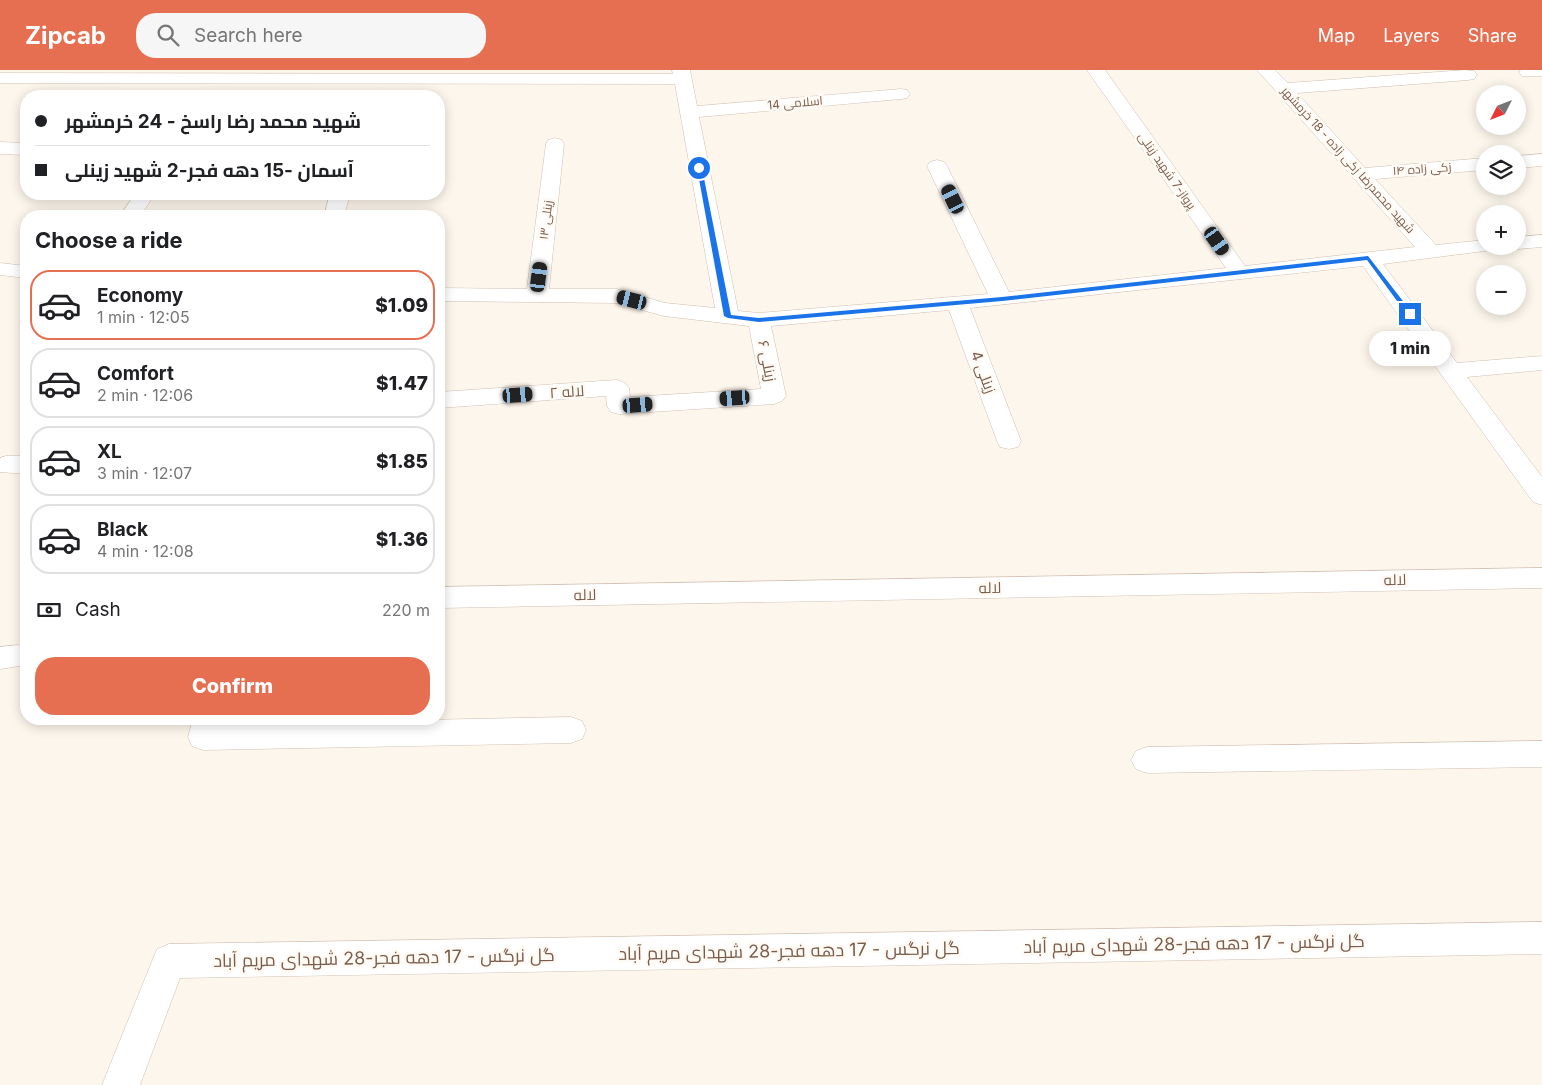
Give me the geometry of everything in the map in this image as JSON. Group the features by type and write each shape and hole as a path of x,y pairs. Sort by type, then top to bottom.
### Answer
{"street":[{"name":"پرواز-7 شهید زینلی","path":"1096,70 1239,272"},
{"name":"شهید محمدرضا زکی زاده - 18 خرمشهر","path":"1266,70 1430,251"},
{"path":"0,78 681,75 728,316"},
{"path":"1283,89 1468,75"},
{"name":"اسلامی 14","path":"689,112 901,94"},
{"name":"زینلی ۱۳","path":"537,296 555,144"},
{"path":"0,148 20,149"},
{"path":"1526,161 1542,160"},
{"name":"زکی زاده ۱۴","path":"1360,174 1476,165"},
{"path":"937,166 1002,299"},
{"path":"1526,242 1542,241"},
{"path":"445,295 617,296 664,308 759,320 1002,299 1476,247"},
{"path":"1368,258 1542,496"},
{"path":"0,269 20,271"},
{"name":"زینلی 4","path":"957,302 1009,441"},
{"name":"زینلی ۶","path":"618,406 774,396 759,320"},
{"path":"1451,371 1542,363"},
{"name":"لاله ۲","path":"445,400 617,388 618,406"},
{"name":"لاله","path":"445,598 1542,578"},
{"path":"206,725 203,737 571,730"},
{"path":"1147,760 1542,754"},
{"name":"گل نرگس - 17 دهه فجر-28 شهدای مریم آباد","path":"121,1085 169,961 1542,938"}],"route":[{"path":"699,168 728,316 759,320 1002,299 1368,258 1410,314"}]}
